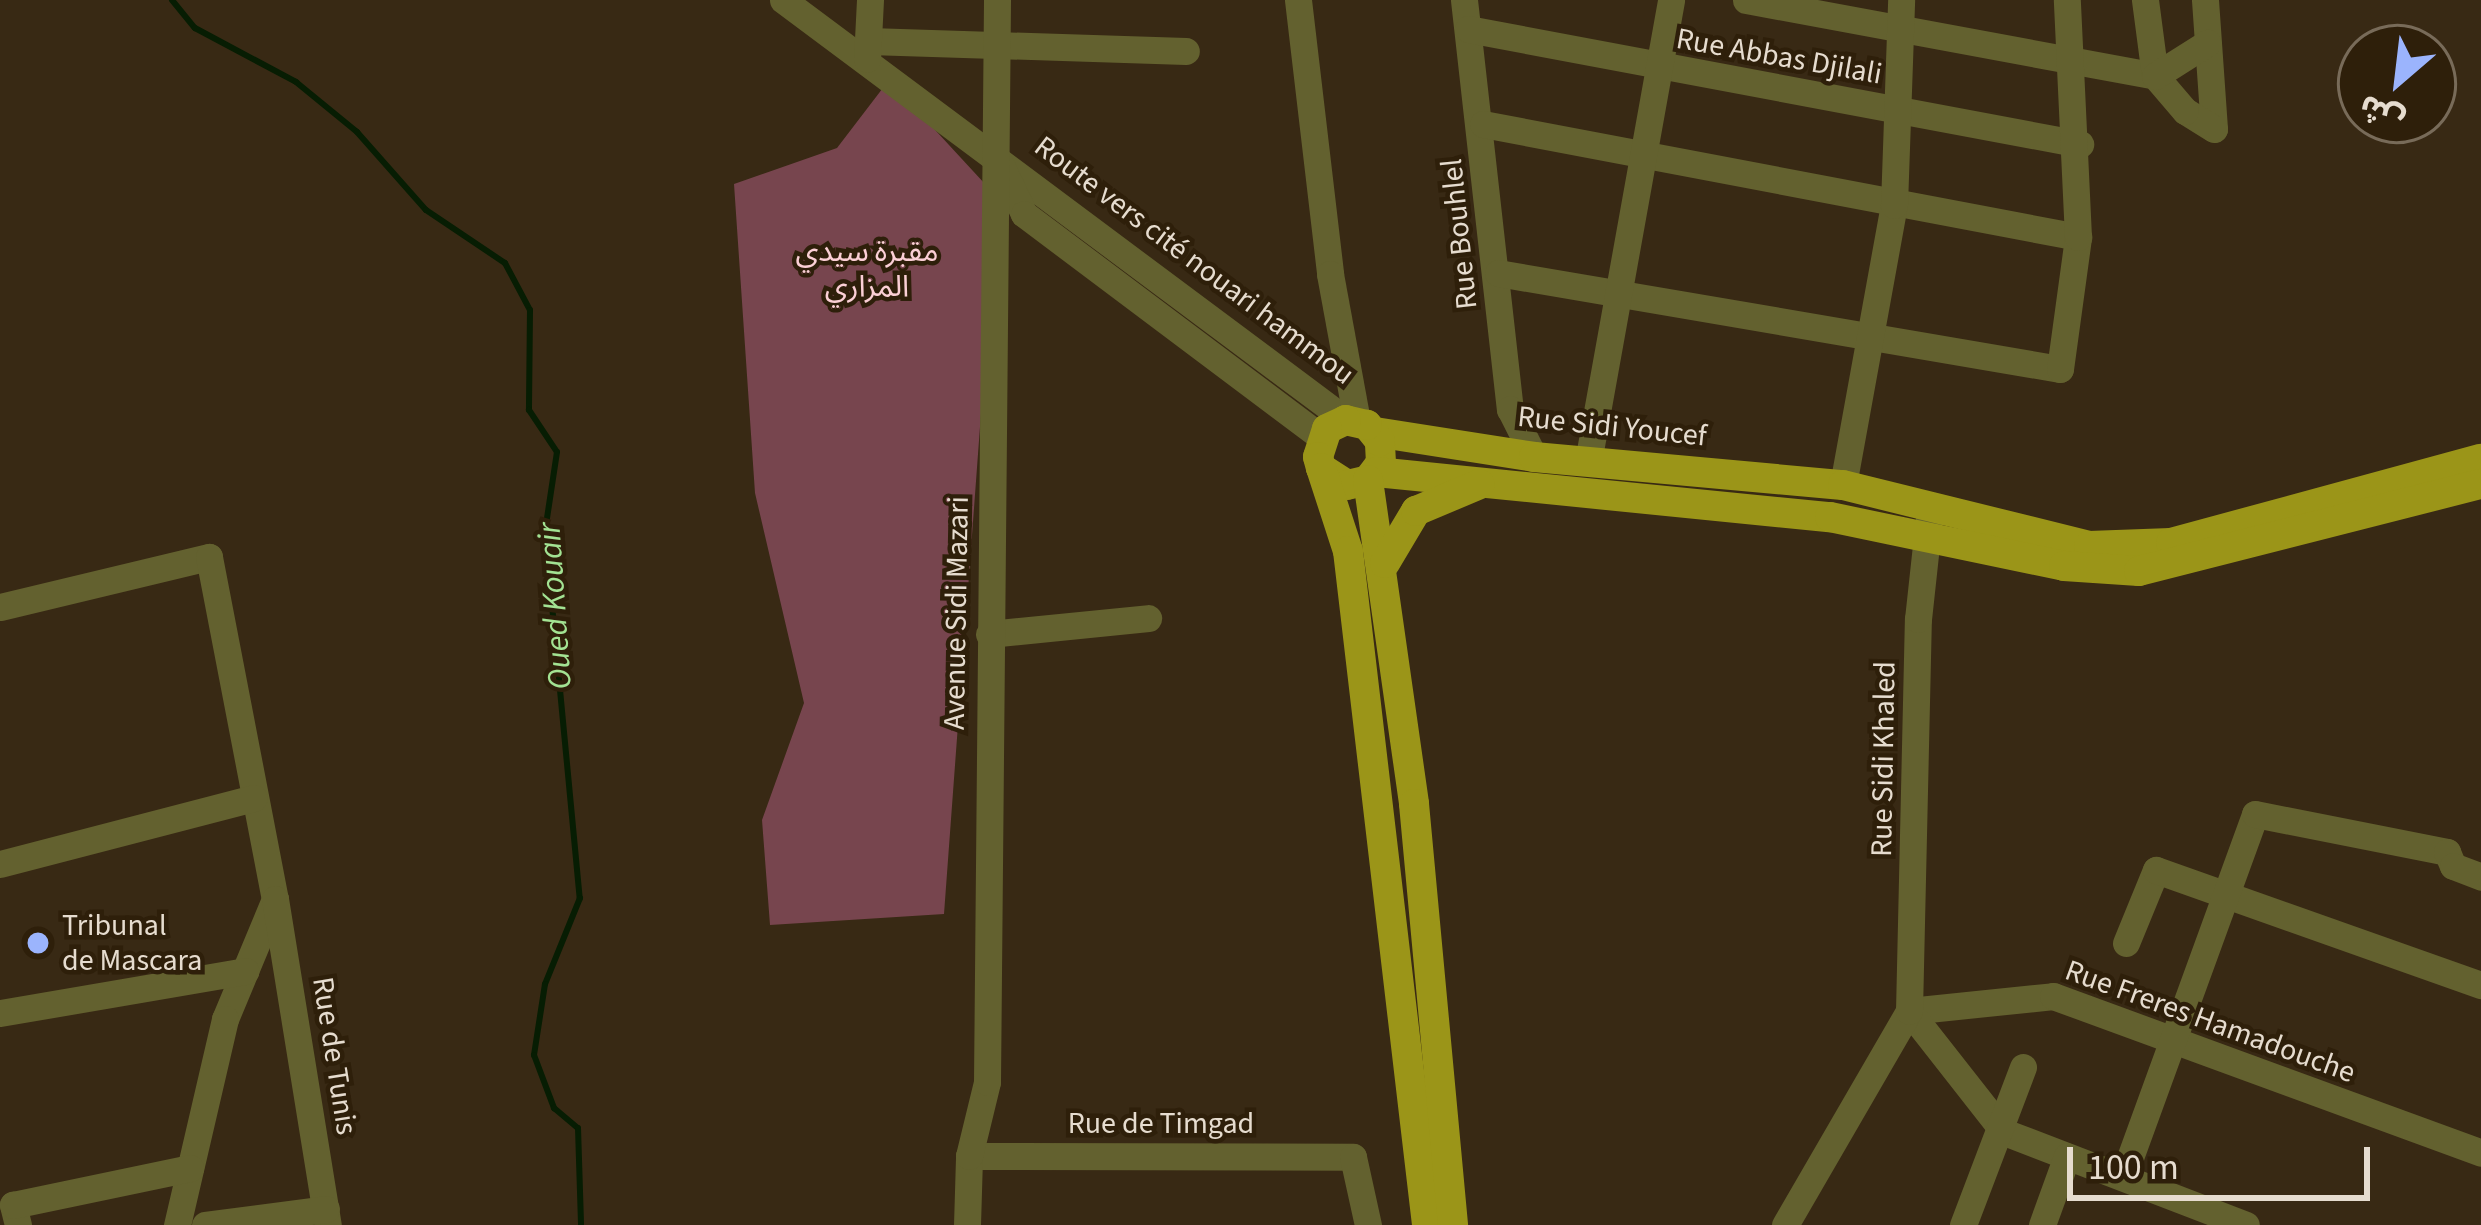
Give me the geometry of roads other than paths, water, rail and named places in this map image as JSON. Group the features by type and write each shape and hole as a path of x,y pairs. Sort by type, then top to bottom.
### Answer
{"main road":[{"name":"Rue Sidi Youcef","path":"1344,436 1843,485 1928,523"},
{"path":"1344,436 1382,452 1372,476 1454,1225"},
{"path":"1344,436 1336,482 1372,476 1501,480 1830,517 1928,523 2089,546 2171,543 2481,459"},
{"path":"1344,436 1348,550 1427,1225"},
{"path":"1384,563 1416,511 1441,494 1501,480"},
{"path":"1928,523 2064,566 2139,571 2481,484"}],"street":[{"name":"Route vers cité nouari hammou","path":"783,0 867,52 1344,436"},
{"path":"869,0 867,52 996,41 1186,51"},
{"name":"Avenue Sidi Mazari","path":"967,1225 969,1156 987,1082 998,0"},
{"path":"1298,0 1344,436"},
{"name":"Rue Bouhlel","path":"1464,0 1483,124 1510,410 1534,457"},
{"path":"1588,462 1637,155 1671,0"},
{"path":"1745,0 2155,76 2207,43"},
{"path":"1843,485 1894,205 1901,0"},
{"path":"1498,273 2060,369 2078,237 2080,144 2067,0"},
{"path":"2145,0 2155,76 2185,111 2214,129 2205,0"},
{"name":"Rue Abbas Djilali","path":"1468,29 1654,68 2080,144"},
{"path":"1483,124 2078,237"},
{"name":"Rue Sidi Khaled","path":"1909,1011 1928,523"},
{"name":"Rue de Tunis","path":"0,607 208,557 274,898 327,1217"},
{"path":"989,634 1148,618"},
{"path":"0,864 254,798"},
{"path":"2122,1177 2255,814 2447,851 2453,866 2481,877"},
{"path":"2126,943 2156,870 2481,985"},
{"path":"177,1225 224,1019 274,898"},
{"path":"0,1012 245,971"},
{"name":"Rue Freres Hamadouche","path":"1909,1011 2053,996 2170,1045 2481,1153"},
{"path":"1785,1225 1909,1011 2004,1132 2246,1225"},
{"path":"1963,1225 2004,1132 2023,1067"},
{"name":"Rue de Timgad","path":"969,1156 1353,1157 1368,1225"},
{"path":"2042,1225 2067,1156"},
{"path":"18,1225 13,1205 190,1168"},
{"path":"206,1225 327,1217"}],"waterway":[{"name":"Oued Kouair","path":"172,0 195,28 296,82 357,132 426,210 505,263 530,310 529,410 557,452 545,531 580,898 545,984 534,1055 554,1108 578,1128 581,1225"}],"place":[{"name":"Tribunal de Mascara","path":"38,943"}],"park label":[{"name":"مقبرة سيدي المزاري","path":"867,269"}]}
